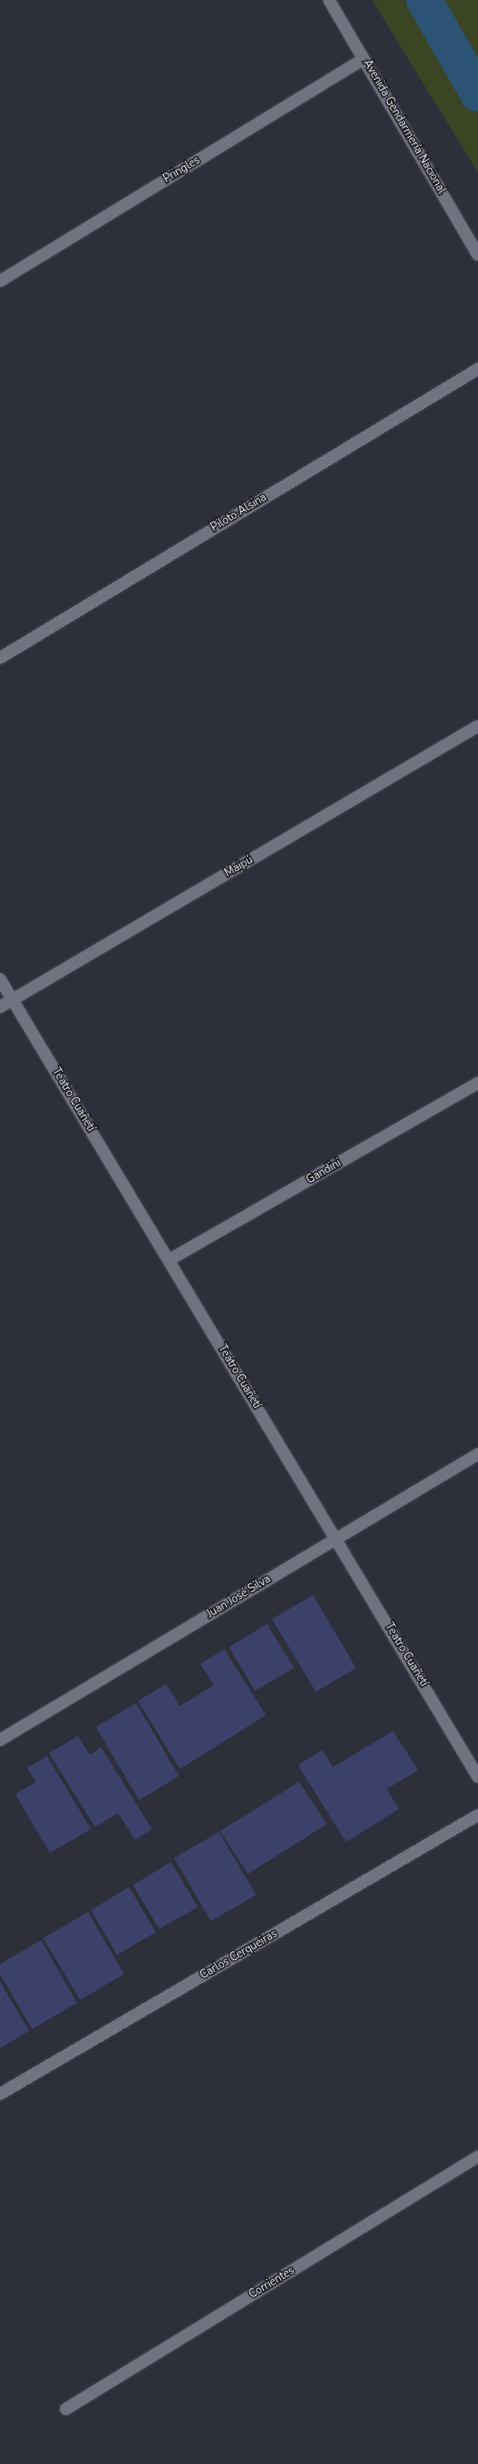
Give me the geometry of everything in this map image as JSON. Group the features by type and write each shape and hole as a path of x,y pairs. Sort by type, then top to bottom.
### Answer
{"street":[{"name":"Avenida Gendarmería Nacional","path":"329,0 478,255"},
{"name":"Pringles","path":"0,281 364,59"},
{"name":"Piloto Alsina","path":"0,658 478,369"},
{"name":"Maipú","path":"0,1007 478,726"},
{"name":"Teatro Cuañetí","path":"0,979 478,1777"},
{"name":"Gandini","path":"169,1260 478,1083"},
{"name":"Juan José Silva","path":"0,1740 478,1454"},
{"name":"Carlos Cerqueiras","path":"0,2094 478,1815"},
{"name":"Corrientes","path":"66,2409 478,2157"}],"green space":[{"path":"372,0 478,0 478,173"}],"building":[{"path":"313,1595 356,1668 316,1692 272,1619"},
{"path":"267,1624 294,1668 255,1691 229,1647"},
{"path":"224,1649 266,1715 180,1769 138,1701 166,1684 180,1706 214,1685 200,1664"},
{"path":"136,1703 179,1776 139,1800 96,1727"},
{"path":"393,1731 418,1770 387,1789 399,1809 346,1842 298,1765 322,1750 333,1767"},
{"path":"78,1736 90,1755 101,1747 152,1829 135,1840 118,1813 95,1827 49,1753"},
{"path":"47,1756 91,1829 50,1853 15,1794 36,1782 27,1768"},
{"path":"299,1782 327,1824 248,1874 220,1831"},
{"path":"219,1832 256,1895 211,1921 174,1858"},
{"path":"171,1862 198,1907 159,1929 133,1885"},
{"path":"129,1887 156,1932 117,1955 91,1910"},
{"path":"88,1912 124,1974 80,2000 43,1938"},
{"path":"41,1940 77,2003 32,2029 0,1974 0,1964"},
{"path":"0,1981 29,2031 0,2048"}],"waterway":[{"path":"424,0 478,94"}]}
